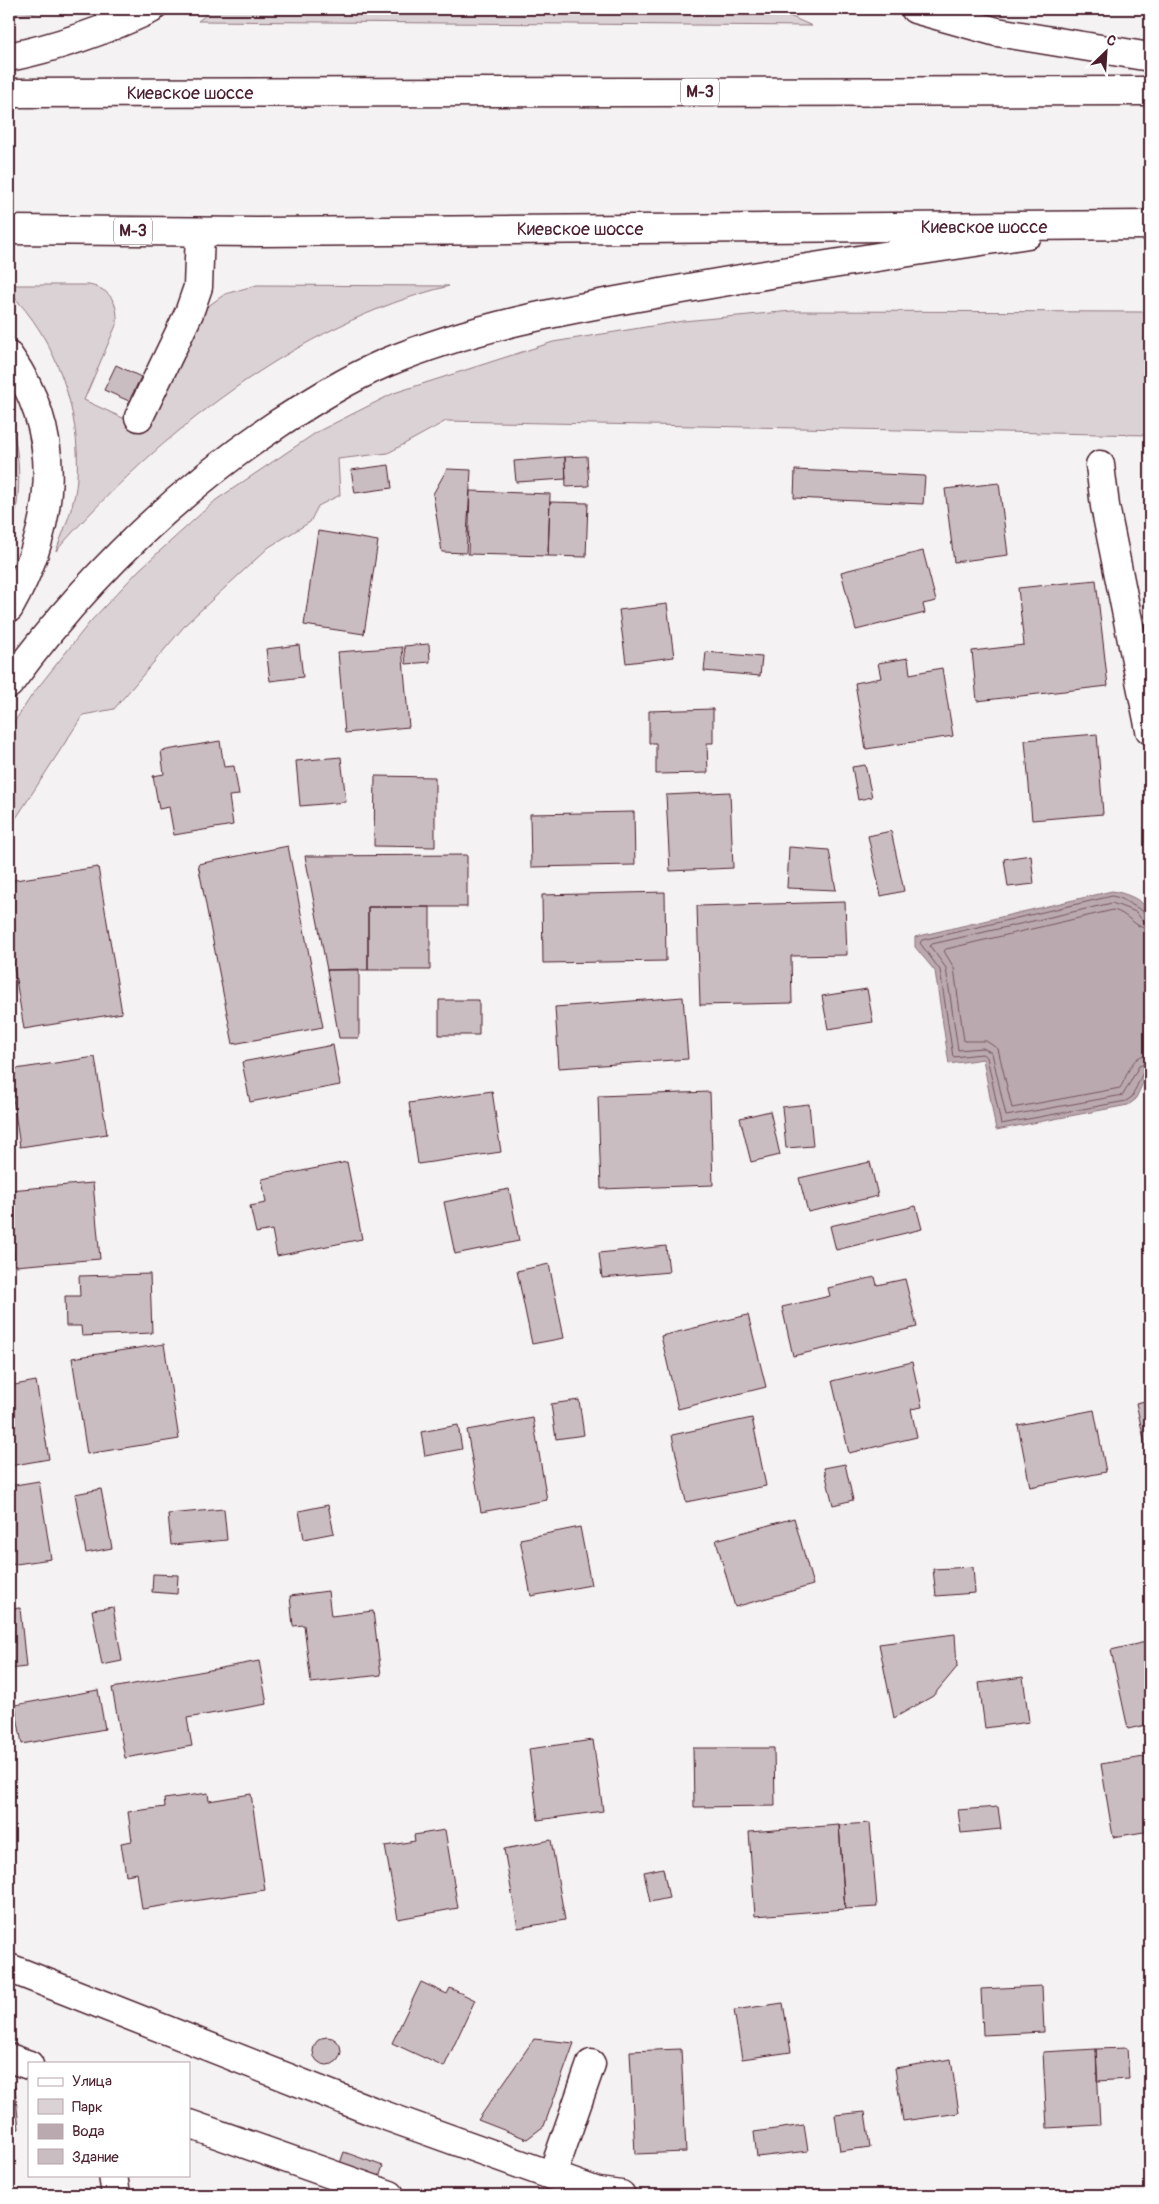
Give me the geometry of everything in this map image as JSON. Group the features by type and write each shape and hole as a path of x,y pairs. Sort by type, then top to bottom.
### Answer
{"main road":[{"path":"9,58 36,52 89,34 151,9"},
{"path":"916,9 997,32 1150,57"},
{"name":"Киевское шоссе","path":"9,93 1150,91"},
{"name":"Киевское шоссе","path":"9,230 200,232 1150,225"},
{"path":"9,684 70,606 119,553 204,477 305,406 384,364 425,348 506,324 604,303 737,278 1080,226"},
{"path":"139,416 189,313 198,287 200,232"},
{"path":"9,356 24,381 34,405 45,447 48,479 45,516 38,542 28,569 9,608"},
{"path":"1100,465 1105,506 1150,730"},
{"path":"9,1968 372,2111 598,2192 621,2195"},
{"path":"9,2058 28,2065"},
{"path":"552,2176 591,2064"},
{"path":"190,2124 390,2195"},
{"path":"113,2176 116,2195"}],"green space":[{"path":"9,9 57,9 9,17"},
{"path":"214,9 774,9 812,26 198,21"},
{"path":"9,285 89,285 107,293 116,309 117,323 84,400 142,427 197,314 225,294 257,285 449,286 393,303 338,327 285,356 234,389 185,426 139,466 56,551 75,496 77,452 75,427 70,402 52,353 26,310 9,292"},
{"path":"792,311 1150,312 1150,435 446,421 388,453 338,459 340,495 318,506 310,522 269,547 187,623 114,709 83,715 9,829 9,730 32,695 90,622 139,570 216,500 317,432 394,393 553,342 683,321"},
{"path":"9,417 16,447 19,478 16,509 9,539"}],"water":[{"path":"1112,891 1133,897 1149,911 1150,1068 1135,1100 1128,1105 996,1130 983,1059 949,1064 935,971 915,947 915,937"}],"building":[{"path":"116,365 141,377 129,401 104,390"},
{"path":"587,456 589,486 566,487 565,457"},
{"path":"565,457 566,479 516,482 514,461"},
{"path":"389,465 392,488 355,493 351,470"},
{"path":"447,469 471,470 466,553 442,552 433,494"},
{"path":"795,470 925,476 923,504 794,498"},
{"path":"999,483 1008,555 954,562 945,489"},
{"path":"470,491 550,494 548,556 468,554"},
{"path":"550,502 588,503 586,557 548,556"},
{"path":"318,531 378,541 364,634 304,625"},
{"path":"923,551 936,601 923,604 925,613 856,630 841,572"},
{"path":"1096,580 1108,686 977,701 972,651 1024,645 1018,588"},
{"path":"667,604 674,657 626,663 619,610"},
{"path":"429,644 430,662 406,664 404,646"},
{"path":"299,645 303,677 270,681 266,649"},
{"path":"402,647 409,727 345,733 338,652"},
{"path":"706,652 762,657 760,676 704,671"},
{"path":"908,658 910,674 942,668 953,736 866,749 855,683 881,678 878,663"},
{"path":"713,709 713,743 707,743 708,773 656,774 656,743 649,743 649,711"},
{"path":"1097,734 1103,814 1032,820 1025,740"},
{"path":"220,741 224,767 234,766 239,795 229,796 233,825 174,835 169,807 159,809 153,776 164,774 161,751"},
{"path":"341,757 346,802 300,806 296,761"},
{"path":"865,765 872,797 858,800 852,767"},
{"path":"375,776 435,777 435,847 374,846"},
{"path":"730,792 733,868 670,871 666,795"},
{"path":"634,812 635,865 531,867 530,814"},
{"path":"891,831 904,891 881,896 868,836"},
{"path":"288,846 323,1027 233,1044 198,864"},
{"path":"789,847 829,850 836,890 787,888"},
{"path":"467,855 467,907 368,907 368,970 327,970 305,856"},
{"path":"1031,855 1034,884 1008,887 1004,859"},
{"path":"98,867 122,1013 24,1029 9,936 9,881"},
{"path":"665,892 666,961 543,963 542,895"},
{"path":"845,902 847,955 791,956 792,1003 700,1005 697,906"},
{"path":"368,907 430,907 430,970 368,970"},
{"path":"359,969 359,1038 339,1038 327,970"},
{"path":"867,989 873,1022 828,1029 822,996"},
{"path":"683,997 688,1059 559,1068 555,1007"},
{"path":"439,1000 479,1000 479,1035 439,1035"},
{"path":"333,1045 340,1085 250,1102 242,1062"},
{"path":"95,1057 107,1134 20,1147 9,1070"},
{"path":"492,1091 501,1152 418,1164 409,1103"},
{"path":"710,1092 713,1185 601,1189 598,1096"},
{"path":"809,1104 813,1146 786,1148 782,1107"},
{"path":"770,1111 780,1155 751,1162 740,1118"},
{"path":"347,1162 362,1239 277,1256 272,1230 256,1233 250,1206 266,1203 262,1179"},
{"path":"870,1162 878,1196 808,1212 799,1178"},
{"path":"93,1183 100,1259 15,1266 9,1190"},
{"path":"509,1189 519,1241 455,1254 444,1202"},
{"path":"916,1206 922,1229 836,1250 830,1226"},
{"path":"666,1246 669,1272 602,1278 599,1253"},
{"path":"549,1264 564,1338 532,1344 517,1271"},
{"path":"150,1274 152,1333 82,1336 81,1326 66,1326 65,1296 80,1296 79,1276"},
{"path":"875,1277 877,1285 905,1279 917,1327 793,1356 782,1307 830,1296 828,1288"},
{"path":"748,1315 766,1387 678,1409 661,1336"},
{"path":"164,1344 179,1439 87,1454 72,1358"},
{"path":"912,1362 922,1407 911,1409 917,1437 849,1453 832,1381"},
{"path":"36,1381 49,1459 9,1466 9,1386"},
{"path":"579,1400 584,1435 556,1439 551,1404"},
{"path":"1150,1400 1150,1452 1147,1453 1136,1403"},
{"path":"1094,1410 1106,1472 1030,1487 1018,1425"},
{"path":"533,1418 547,1500 481,1512 467,1430"},
{"path":"752,1418 766,1486 686,1502 672,1435"},
{"path":"458,1425 462,1449 425,1456 421,1432"},
{"path":"845,1464 853,1500 833,1505 824,1468"},
{"path":"39,1481 51,1559 9,1565 9,1486"},
{"path":"101,1489 112,1548 86,1553 75,1494"},
{"path":"328,1505 334,1533 304,1539 299,1511"},
{"path":"224,1509 227,1540 171,1545 168,1514"},
{"path":"794,1518 813,1585 735,1607 716,1540"},
{"path":"580,1527 591,1585 531,1596 520,1539"},
{"path":"973,1567 975,1593 936,1596 933,1569"},
{"path":"153,1574 178,1575 177,1594 152,1592"},
{"path":"328,1591 331,1616 373,1611 381,1675 311,1683 304,1625 293,1626 290,1596"},
{"path":"113,1607 122,1661 102,1665 92,1610"},
{"path":"20,1608 26,1667 9,1669 9,1609"},
{"path":"955,1634 957,1667 933,1696 894,1718 879,1644"},
{"path":"1150,1641 1150,1724 1128,1729 1111,1650"},
{"path":"259,1661 267,1704 187,1718 192,1746 125,1758 112,1688"},
{"path":"1023,1677 1029,1722 985,1728 979,1683"},
{"path":"98,1690 105,1729 22,1744 15,1705"},
{"path":"593,1740 603,1811 538,1820 529,1749"},
{"path":"693,1748 774,1748 775,1806 694,1807"},
{"path":"1150,1756 1150,1831 1113,1837 1101,1764"},
{"path":"208,1793 209,1801 251,1794 265,1890 142,1909 137,1873 126,1875 121,1843 132,1841 128,1812 165,1807 164,1799"},
{"path":"998,1807 1001,1829 961,1833 958,1810"},
{"path":"870,1823 877,1907 845,1909 839,1825"},
{"path":"839,1825 845,1909 755,1916 749,1832"},
{"path":"445,1830 458,1908 398,1919 385,1846 415,1841 414,1835"},
{"path":"551,1840 565,1920 518,1928 504,1849"},
{"path":"663,1868 669,1898 650,1902 644,1872"},
{"path":"421,1982 447,1994 450,1988 475,2000 444,2067 392,2043"},
{"path":"1042,1986 1044,2032 983,2035 981,1989"},
{"path":"783,2003 791,2052 742,2059 734,2010"},
{"path":"327,2037 337,2041 341,2051 337,2061 327,2065 317,2061 313,2051 317,2041"},
{"path":"534,2039 574,2043 544,2126 527,2139 478,2120"},
{"path":"1127,2048 1129,2079 1097,2081 1096,2049"},
{"path":"681,2049 686,2152 635,2154 630,2051"},
{"path":"1096,2049 1100,2125 1047,2128 1043,2052"},
{"path":"951,2059 959,2113 903,2121 895,2068"},
{"path":"9,2087 15,2087 19,2129 9,2130"},
{"path":"865,2112 870,2147 840,2151 835,2115"},
{"path":"804,2125 808,2151 757,2157 754,2132"},
{"path":"344,2152 383,2166 377,2183 338,2169"}]}
